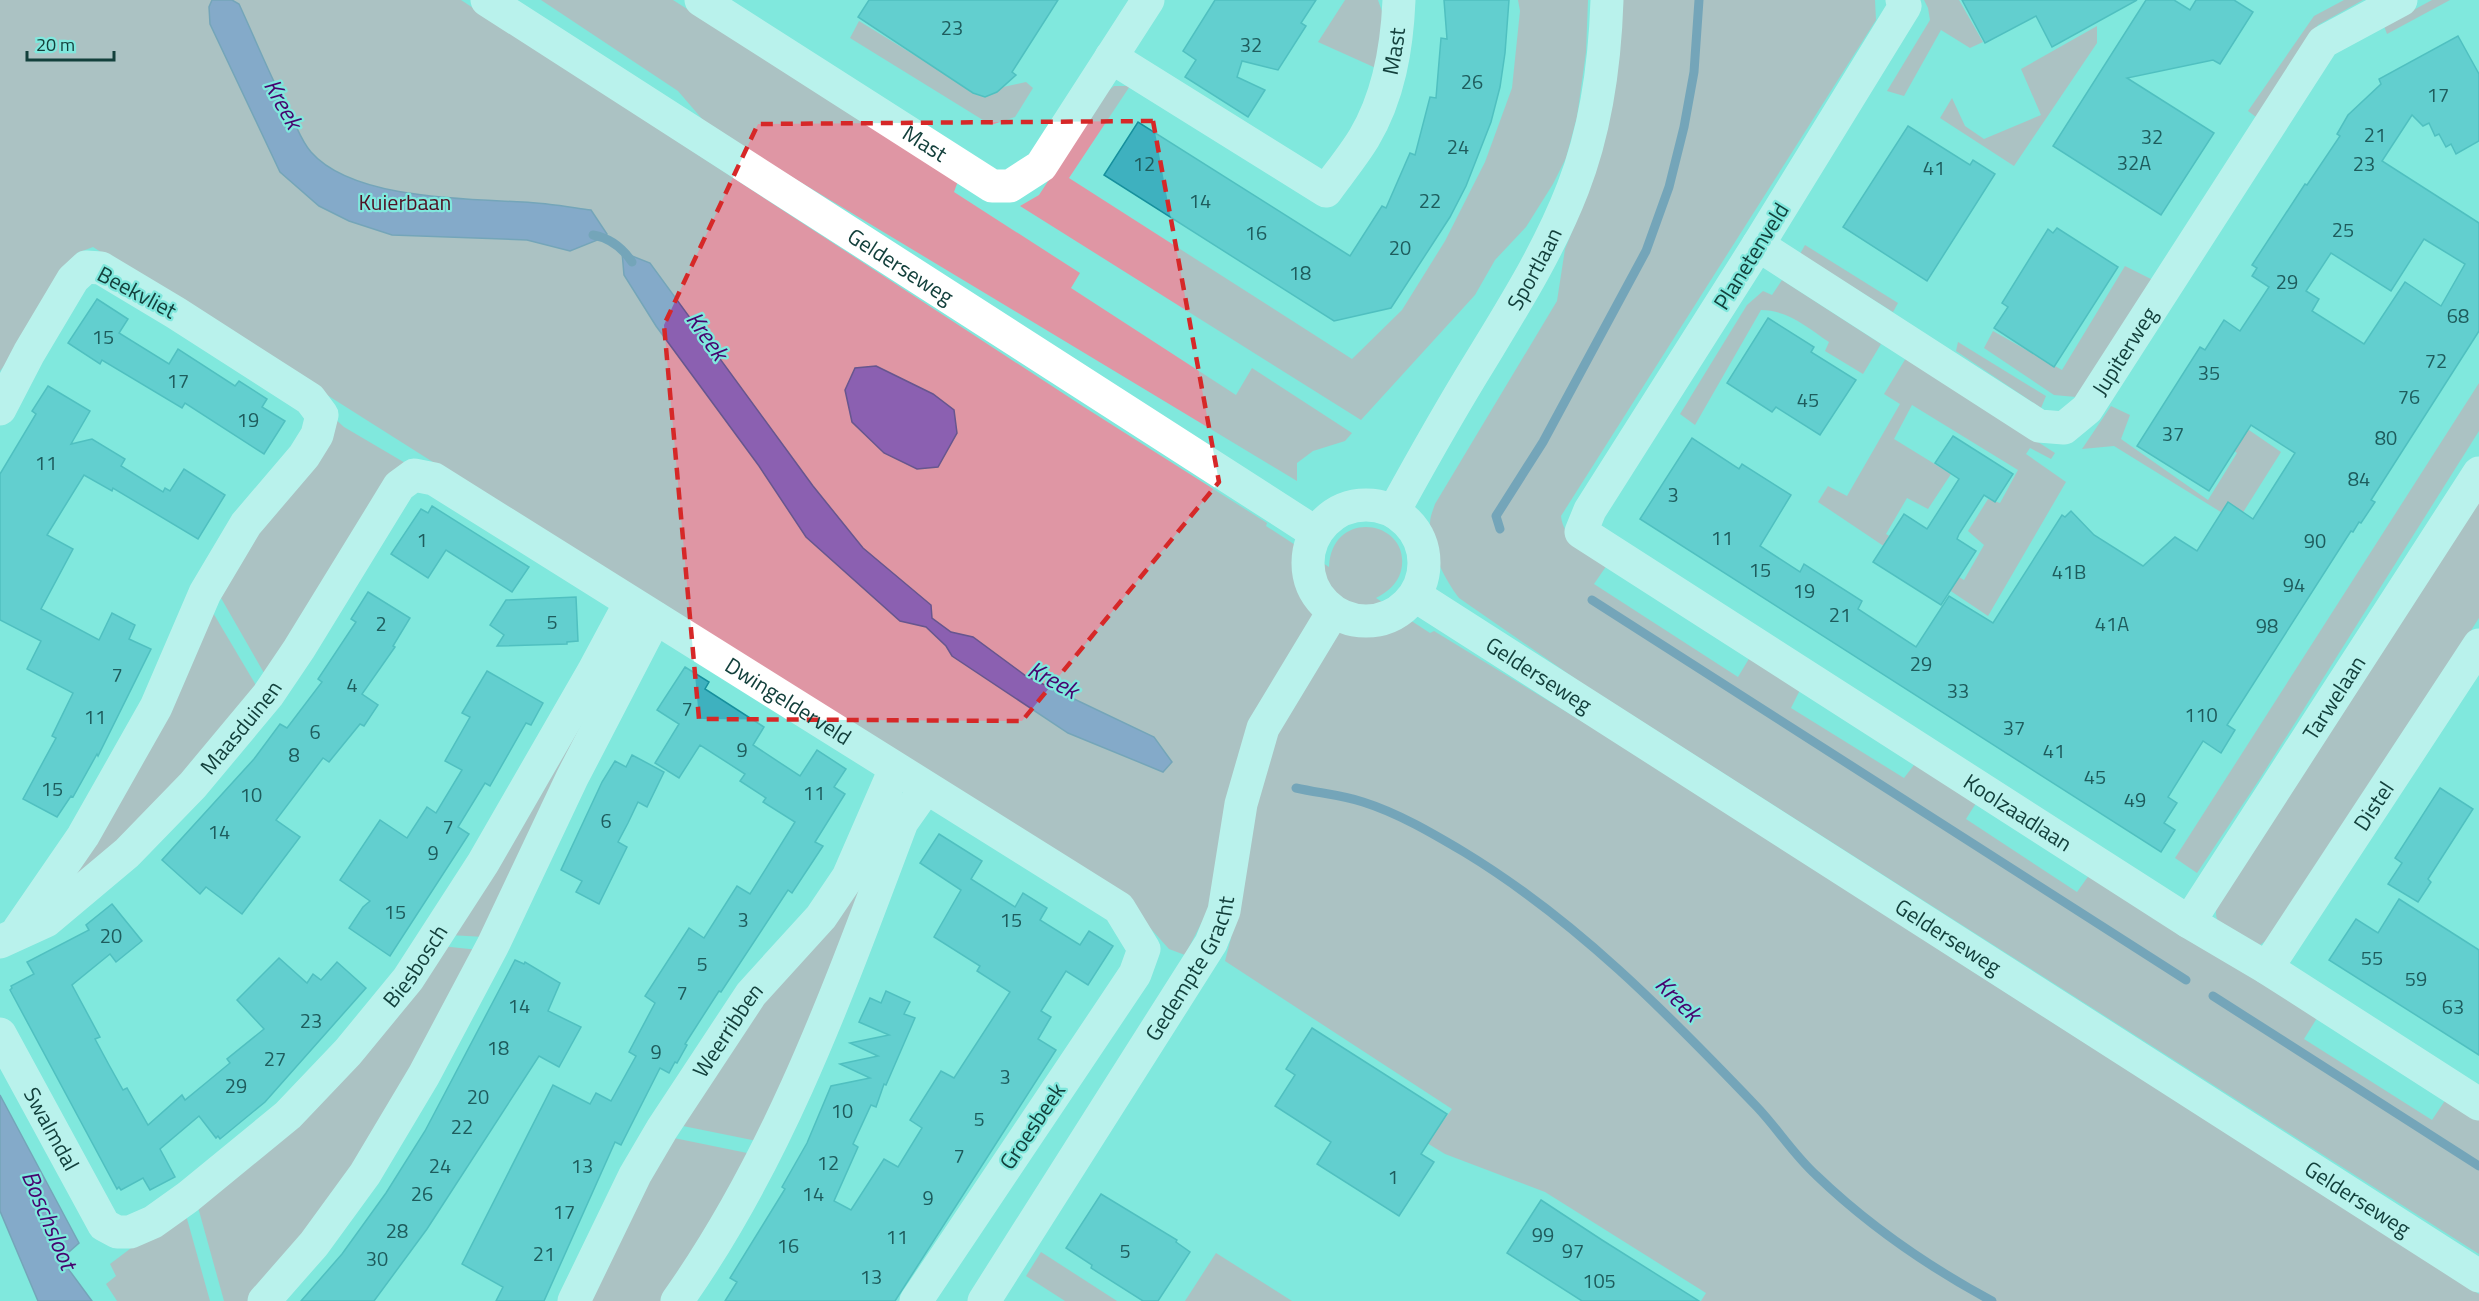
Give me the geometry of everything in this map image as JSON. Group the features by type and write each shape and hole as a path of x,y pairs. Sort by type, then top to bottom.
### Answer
{"street":[{"name":"Gelderseweg","path":"487,0 1316,533"},
{"name":"Mast","path":"701,0 992,186 1010,186 1041,166 1148,0"},
{"name":"Mast","path":"1112,57 1326,191 1364,138 1383,98 1396,48 1399,0"},
{"name":"Sportlaan","path":"1394,511 1474,371 1526,289 1574,186 1594,116 1606,39 1607,0"},
{"name":"Planetenveld","path":"1590,510 1758,245 1905,6 1902,0"},
{"name":"Jupiterweg","path":"1758,245 2039,426 2064,428 2087,410 2323,42 2401,0"},
{"name":"Beekvliet","path":"0,409 29,353 73,279 86,267 101,268 176,313 310,399 322,415"},
{"name":"Maasduinen","path":"8,938 83,836 156,707 205,592 246,524 304,456 317,435 322,415"},
{"name":"Tarwelaan","path":"2189,922 2479,473"},
{"name":"Maasduinen","path":"8,938 46,921 128,853 193,785 268,695 299,650 399,486 414,475"},
{"name":"Dwingelderveld","path":"414,475 434,479 1119,908 1144,949"},
{"path":"1373,504 1394,511 1418,533 1421,544 1426,565 1416,596 1393,616 1362,622 1333,612 1318,596 1309,575 1308,553 1316,533 1331,516 1351,506 1373,504"},
{"name":"Koolzaadlaan","path":"1590,510 1581,532 1587,537 2189,922 2267,968 2479,1104"},
{"name":"Gelderseweg","path":"1416,596 2479,1276"},
{"path":"264,1301 314,1244 364,1174 424,1076 493,945 572,778 643,610"},
{"name":"Biesbosch","path":"104,1225 117,1232 130,1232 153,1222 188,1197 288,1115 348,1052 408,979 483,863 593,672 643,610"},
{"name":"Gedempte Gracht","path":"984,1301 1211,943 1224,911 1241,804 1263,728 1333,612"},
{"name":"Distel","path":"2267,968 2479,645"},
{"name":"Weerribben","path":"574,1301 635,1175 662,1129 751,994 821,917 848,877 895,769"},
{"path":"677,1301 702,1266 767,1150 809,1060 902,822 926,788"},
{"name":"Groesbeek","path":"915,1301 1135,974 1144,949"},
{"name":"Swalmdal","path":"0,1034 104,1225"}],"highlighted area":[{"path":"1153,121 1219,482 1022,721 699,719 664,325 758,124"}],"green space":[{"name":"Kuierbaan","path":"0,0 461,0 1084,407 1267,523 1266,526 1329,567 1333,548 1343,535 1356,528 1371,527 1384,532 1395,541 1401,554 1401,571 1391,588 1376,598 1430,633 1434,631 1665,772 2479,1294 2479,1301 1701,1301 1706,1293 1545,1192 1445,1154 1427,1143 1452,1109 1225,961 1231,938 1203,920 1185,955 1169,949 1125,900 93,247 77,253 30,333 0,371"},
{"path":"541,0 673,0 958,181 954,192 1080,273 1071,288 1236,395 1252,368 1352,433 1345,441 1313,451 1297,463 1297,481 709,127 678,91"},
{"path":"1345,0 1378,0 1383,14 1378,69 1318,42"},
{"path":"1518,0 1588,0 1586,52 1577,117 1566,158 1526,227 1495,260 1475,295 1361,420 1020,206 1039,195 1106,93 1114,86 1130,86 1069,178 1352,359 1402,310 1445,241 1485,162 1512,88 1520,11"},
{"path":"1621,0 1875,0 1876,20 1561,516 1572,539 1607,565 1594,584 1738,677 1750,657 1801,688 1791,708 1904,778 1917,761 1978,800 1966,819 2077,892 2092,871 2317,1018 2304,1039 2432,1120 2446,1099 2479,1120 2479,1254 1580,682 1459,598 1453,590 1432,543 1431,516 1435,504 1557,301 1565,249 1579,214"},
{"path":"1924,0 1959,0 1983,42 1970,48 1941,30 1904,96 1887,91 1930,20"},
{"path":"2344,0 2363,0 2318,25 2256,117 2248,111 2314,16"},
{"path":"2432,0 2450,0 2387,34 2384,26"},
{"path":"859,21 976,93 1026,82 1033,88 1015,117 991,125 850,38"},
{"path":"2097,26 2097,43 2014,166 1940,118 1952,98 1965,126 1984,139 2041,115 2021,69"},
{"path":"1805,245 1898,303 1893,312 1800,254"},
{"path":"2125,266 2153,280 2076,397 2054,395 1984,348 1993,331 2062,370"},
{"path":"1782,280 1881,344 1863,374 1825,351 1829,342 1805,326 1789,316 1761,310 1695,425 1680,414 1747,305 1763,291 1772,295"},
{"path":"1958,342 2046,396 2041,408 1956,351"},
{"path":"1906,358 2055,453 2051,459 2030,448 2026,454 2066,482 1988,616 1818,502 1828,486 1847,496 1900,404 1884,394","holes":["1912,405 2018,470 2000,503 1988,499 1968,531 1984,545 1964,580 1886,534 1907,498 1928,509 1951,474 1894,439"]},
{"path":"2479,383 2479,431 2259,780 2197,873 2175,858"},
{"path":"2211,404 2281,452 2237,522 2114,446 2082,449 2111,406 2130,415 2121,439 2208,500 2237,453 2200,423"},
{"path":"334,418 344,427 412,467 268,680 217,591"},
{"path":"2479,499 2479,618 2276,933 2260,945 2232,935 2220,925 2217,919 2216,910 2221,898"},
{"path":"209,606 260,692 159,810 47,899"},
{"path":"614,652 485,937 449,935"},
{"path":"893,809 762,1142 678,1125"},
{"path":"441,946 479,950 382,1133 253,1301 224,1301 196,1200"},
{"path":"669,1137 757,1155 669,1301 585,1301"},
{"path":"184,1208 210,1301 117,1301 106,1284 116,1276 110,1264"},
{"path":"1041,1252 1117,1301 1065,1301 1026,1276"},
{"path":"1216,1253 1292,1301 1185,1301"}],"water":[{"path":"212,0 232,0 239,4 303,141 311,152 329,168 381,188 410,194 540,203 591,210 607,234 605,237 570,251 527,240 392,235 349,221 319,206 280,172 210,24 209,7"},
{"path":"622,252 650,263 813,486 863,548 931,605 932,618 951,632 973,637 1026,676 1154,737 1172,762 1163,772 1068,733 952,656 946,646 926,627 900,621 806,537 759,466 656,326 624,275"},
{"path":"876,366 933,394 954,410 957,433 938,467 917,469 884,453 852,422 845,390 855,368"},
{"name":"Boschsloot","path":"0,1095 79,1243 61,1259 92,1301 38,1301 0,1211"}],"building":[{"path":"869,0 1058,0 1012,72 1016,75 997,92 985,97 973,93 858,17"},
{"path":"1215,0 1316,0 1301,23 1306,26 1278,70 1242,61 1237,77 1265,90 1248,117 1185,77 1196,60 1183,51"},
{"path":"1444,0 1509,0 1500,87 1491,122 1466,186 1450,217 1391,308 1334,321 1104,175 1138,122 1350,256 1382,206 1386,208 1410,153 1415,155 1430,97 1436,98 1441,38 1447,39"},
{"path":"1962,0 2137,0 2052,47 2036,16 1985,43"},
{"path":"2146,0 2174,0 2190,10 2196,0 2234,0 2253,12 2220,64 2213,60 2127,78 2214,133 2161,215 2053,146"},
{"path":"2458,36 2479,74 2479,141 2456,154 2451,144 2446,147 2439,134 2435,136 2429,123 2423,126 2412,115 2382,161 2479,223 2479,331 2371,500 2375,502 2361,523 2359,522 2353,532 2351,531 2227,725 2235,730 2221,753 2203,741 2168,797 2177,803 2164,823 2175,830 2161,852 1640,519 1692,438 1739,469 1742,464 1791,495 1760,546 1800,572 1804,564 1862,601 1858,609 1916,647 1949,596 1993,623 2062,515 2065,517 2071,511 2094,535 2143,566 2175,537 2197,551 2228,502 2253,519 2295,453 2251,425 2209,491 2137,446 2200,347 2205,350 2224,320 2240,331 2269,287 2252,276 2257,268 2252,265 2305,184 2307,185 2340,136 2337,134 2348,115 2381,84 2379,79","holes":["2424,239 2465,264 2441,306 2405,282 2364,344 2312,311 2319,299 2306,291 2331,253 2391,291"]},
{"path":"1908,126 1970,165 1973,160 1995,174 1927,281 1843,227"},
{"path":"2057,228 2118,267 2054,367 1994,328 2008,307 2002,303 2048,229 2053,233"},
{"path":"97,299 128,319 119,333 169,364 178,349 235,386 239,381 267,399 262,407 285,421 264,454 185,403 182,408 102,360 100,364 68,343"},
{"path":"1768,318 1814,347 1811,352 1856,380 1820,435 1776,407 1772,412 1727,383"},
{"path":"48,386 90,411 71,444 92,439 125,459 121,466 163,492 165,488 170,491 184,469 225,495 198,539 113,488 112,491 84,475 47,535 73,549 41,609 99,640 112,613 135,625 129,639 151,649 98,756 97,754 73,797 71,796 57,817 23,799 56,738 52,736 73,693 27,669 41,641 0,620 0,474 36,414 32,411"},
{"path":"1953,436 2013,474 1995,502 1984,495 1959,534 1957,539 1976,551 1941,605 1873,562 1904,514 1927,529 1959,479 1935,463"},
{"path":"432,506 529,567 512,592 446,550 428,578 391,554 421,509 428,513"},
{"path":"368,592 410,618 393,646 395,647 362,694 378,705 364,726 360,724 329,762 323,758 276,820 300,837 242,914 206,887 200,894 162,860 254,759 280,724 287,728 322,682 318,679 356,622 351,619"},
{"path":"576,597 578,641 567,642 567,644 497,646 504,635 490,625 506,600"},
{"path":"685,667 709,682 705,689 764,727 753,745 800,776 817,750 846,769 834,787 845,794 815,842 823,846 792,893 788,890 721,992 719,991 685,1044 687,1045 677,1063 675,1062 669,1073 660,1068 621,1145 615,1142 544,1301 496,1301 503,1287 462,1264 553,1085 590,1104 596,1093 611,1101 636,1056 629,1052 655,1003 645,996 689,928 704,938 737,886 750,894 795,822 763,802 766,798 740,781 745,774 700,745 679,778 655,763 679,724 657,710"},
{"path":"487,671 543,703 531,725 526,723 490,786 485,783 458,827 469,834 390,956 349,928 363,907 370,901 340,880 380,820 407,838 427,807 436,813 462,770 445,761 470,717 462,713"},
{"path":"632,755 664,772 647,807 638,802 618,842 627,847 599,904 576,892 582,881 561,870 602,782 615,761 626,767"},
{"path":"2440,788 2473,809 2428,879 2431,882 2418,902 2388,884 2402,863 2395,858"},
{"path":"939,834 982,861 971,879 1015,907 1023,893 1047,908 1040,920 1080,945 1089,931 1113,946 1088,985 1066,971 1041,1011 1051,1017 1038,1039 1056,1050 895,1301 725,1301 737,1282 730,1278 785,1189 782,1187 807,1143 831,1086 870,1078 840,1064 878,1056 850,1043 889,1035 859,1022 870,998 881,1003 886,991 910,1002 904,1014 915,1018 886,1085 884,1084 876,1107 871,1105 853,1144 858,1147 834,1201 851,1210 884,1159 898,1167 922,1128 910,1120 941,1071 954,1078 1010,992 977,971 980,966 934,937 961,890 920,863"},
{"path":"2399,899 2479,950 2479,1055 2329,960 2356,919 2378,933"},
{"path":"112,904 142,941 116,962 110,954 72,985 100,1037 95,1039 109,1065 123,1090 127,1088 148,1125 182,1095 185,1100 230,1063 227,1059 264,1029 237,1000 279,958 307,983 313,974 321,980 337,962 366,988 265,1102 220,1139 218,1136 216,1138 199,1116 160,1149 175,1177 150,1190 143,1178 121,1190 119,1187 117,1189 10,990 11,986 34,974 27,962 89,930 86,925"},
{"path":"515,960 524,964 525,962 560,983 548,1011 581,1027 559,1067 539,1056 427,1229 374,1301 301,1301 342,1254 386,1193 425,1131"},
{"path":"1312,1028 1447,1114 1421,1154 1434,1162 1399,1216 1317,1164 1331,1142 1275,1106 1295,1075 1286,1069"},
{"path":"1101,1194 1177,1240 1176,1242 1190,1252 1158,1301 1143,1301 1091,1268 1092,1265 1066,1248"},
{"path":"1541,1200 1699,1301 1582,1301 1507,1253"}],"waterway":[{"path":"1500,529 1496,516 1543,442 1646,251 1669,187 1684,127 1694,72 1699,0"},
{"name":"Kreek","path":"593,235 615,244 632,262"},
{"path":"1592,600 2186,980"},
{"name":"Kreek","path":"1296,788 1355,800 1402,818 1464,852 1544,907 1619,970 1689,1037 1757,1107 1800,1159 1836,1193 1900,1244 1945,1274 1992,1301"},
{"path":"2213,996 2479,1166"}]}
